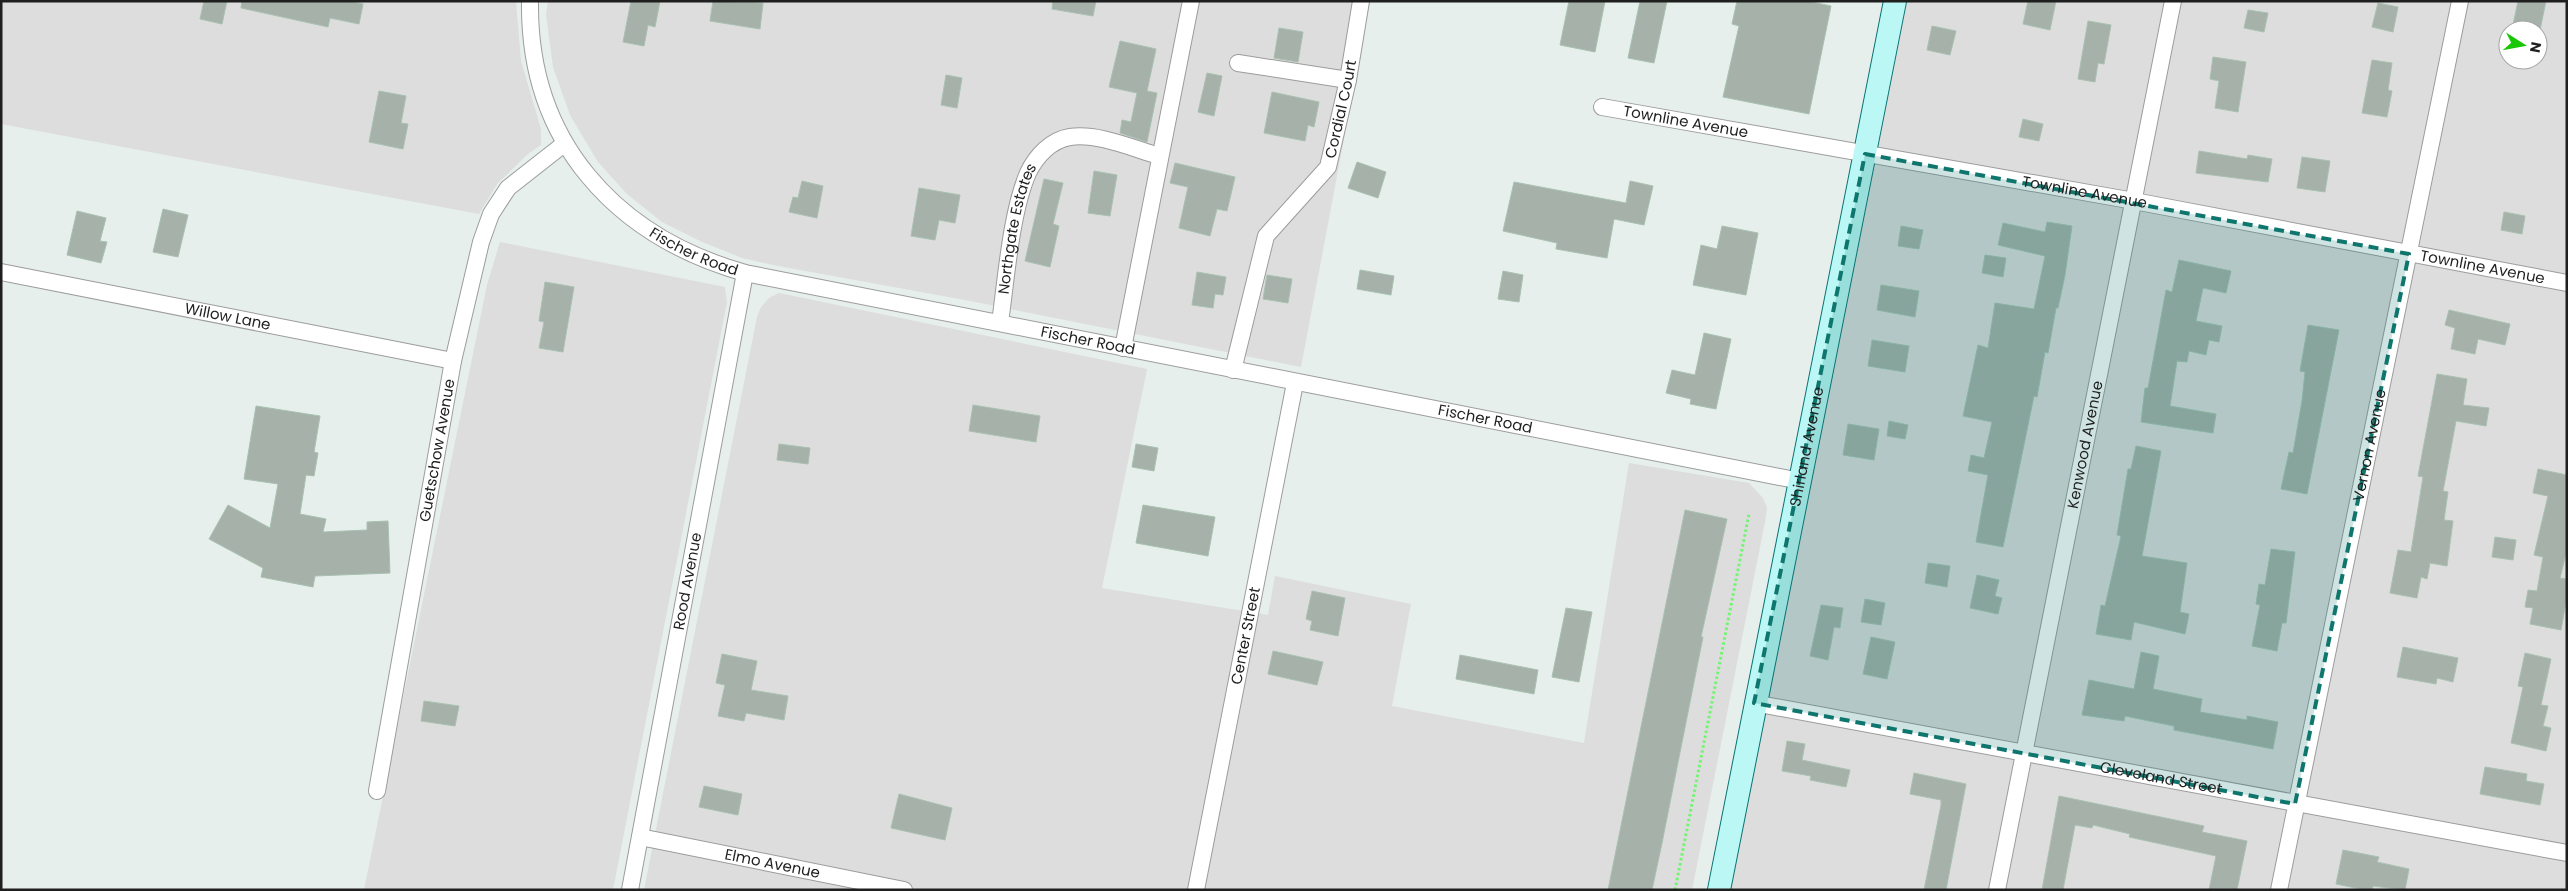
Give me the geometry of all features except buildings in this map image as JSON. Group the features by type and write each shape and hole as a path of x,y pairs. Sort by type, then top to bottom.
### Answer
{"street":[{"name":"Fischer Road","path":"530,1 530,24 535,69 546,103 564,144 587,175 611,201 647,229 679,248 712,263 745,273 1800,481"},
{"path":"1123,348 1159,156 1191,1"},
{"name":"Cordial Court","path":"1233,370 1266,236 1328,167 1348,80 1361,1"},
{"name":"Shirland Avenue","path":"1719,890 1754,703 1895,1"},
{"name":"Kenwood Avenue","path":"1997,890 2173,1"},
{"name":"Vernon Avenue","path":"2279,890 2460,1"},
{"path":"1238,62 1348,80"},
{"name":"Townline Avenue","path":"1602,107 2134,201 2567,283"},
{"name":"Northgate Estates","path":"1000,323 1020,197 1028,172 1038,156 1054,142 1080,136 1159,156"},
{"name":"Guetschow Avenue","path":"377,791 454,362 474,267 491,214 508,188 564,144"},
{"name":"Willow Lane","path":"1,272 454,362"},
{"name":"Rood Avenue","path":"630,890 745,273"},
{"name":"Center Street","path":"1196,890 1296,383"},
{"name":"Cleveland Street","path":"1754,703 2567,854"},
{"name":"Elmo Avenue","path":"640,837 904,890"}],"path":[{"path":"1676,890 1749,514"}],"highlighted area":[{"path":"1865,154 2409,254 2295,804 1754,703"}],"shaded area":[{"path":"1,1 516,1 521,61 541,129 541,145 528,154 497,184 479,214 1,124"},
{"path":"548,1 1370,1 1301,367 965,300 778,266 742,258 700,241 662,222 627,194 598,162 570,115 553,67 546,14"},
{"path":"1904,1 2567,1 2567,890 1730,890"},
{"path":"500,242 725,287 727,302 613,890 364,890 487,285"},
{"path":"779,293 1147,369 1102,588 1268,615 1275,576 1411,604 1392,706 1584,743 1629,463 1749,483 1763,498 1767,508 1692,890 644,890 757,317 761,307 769,298"}]}
